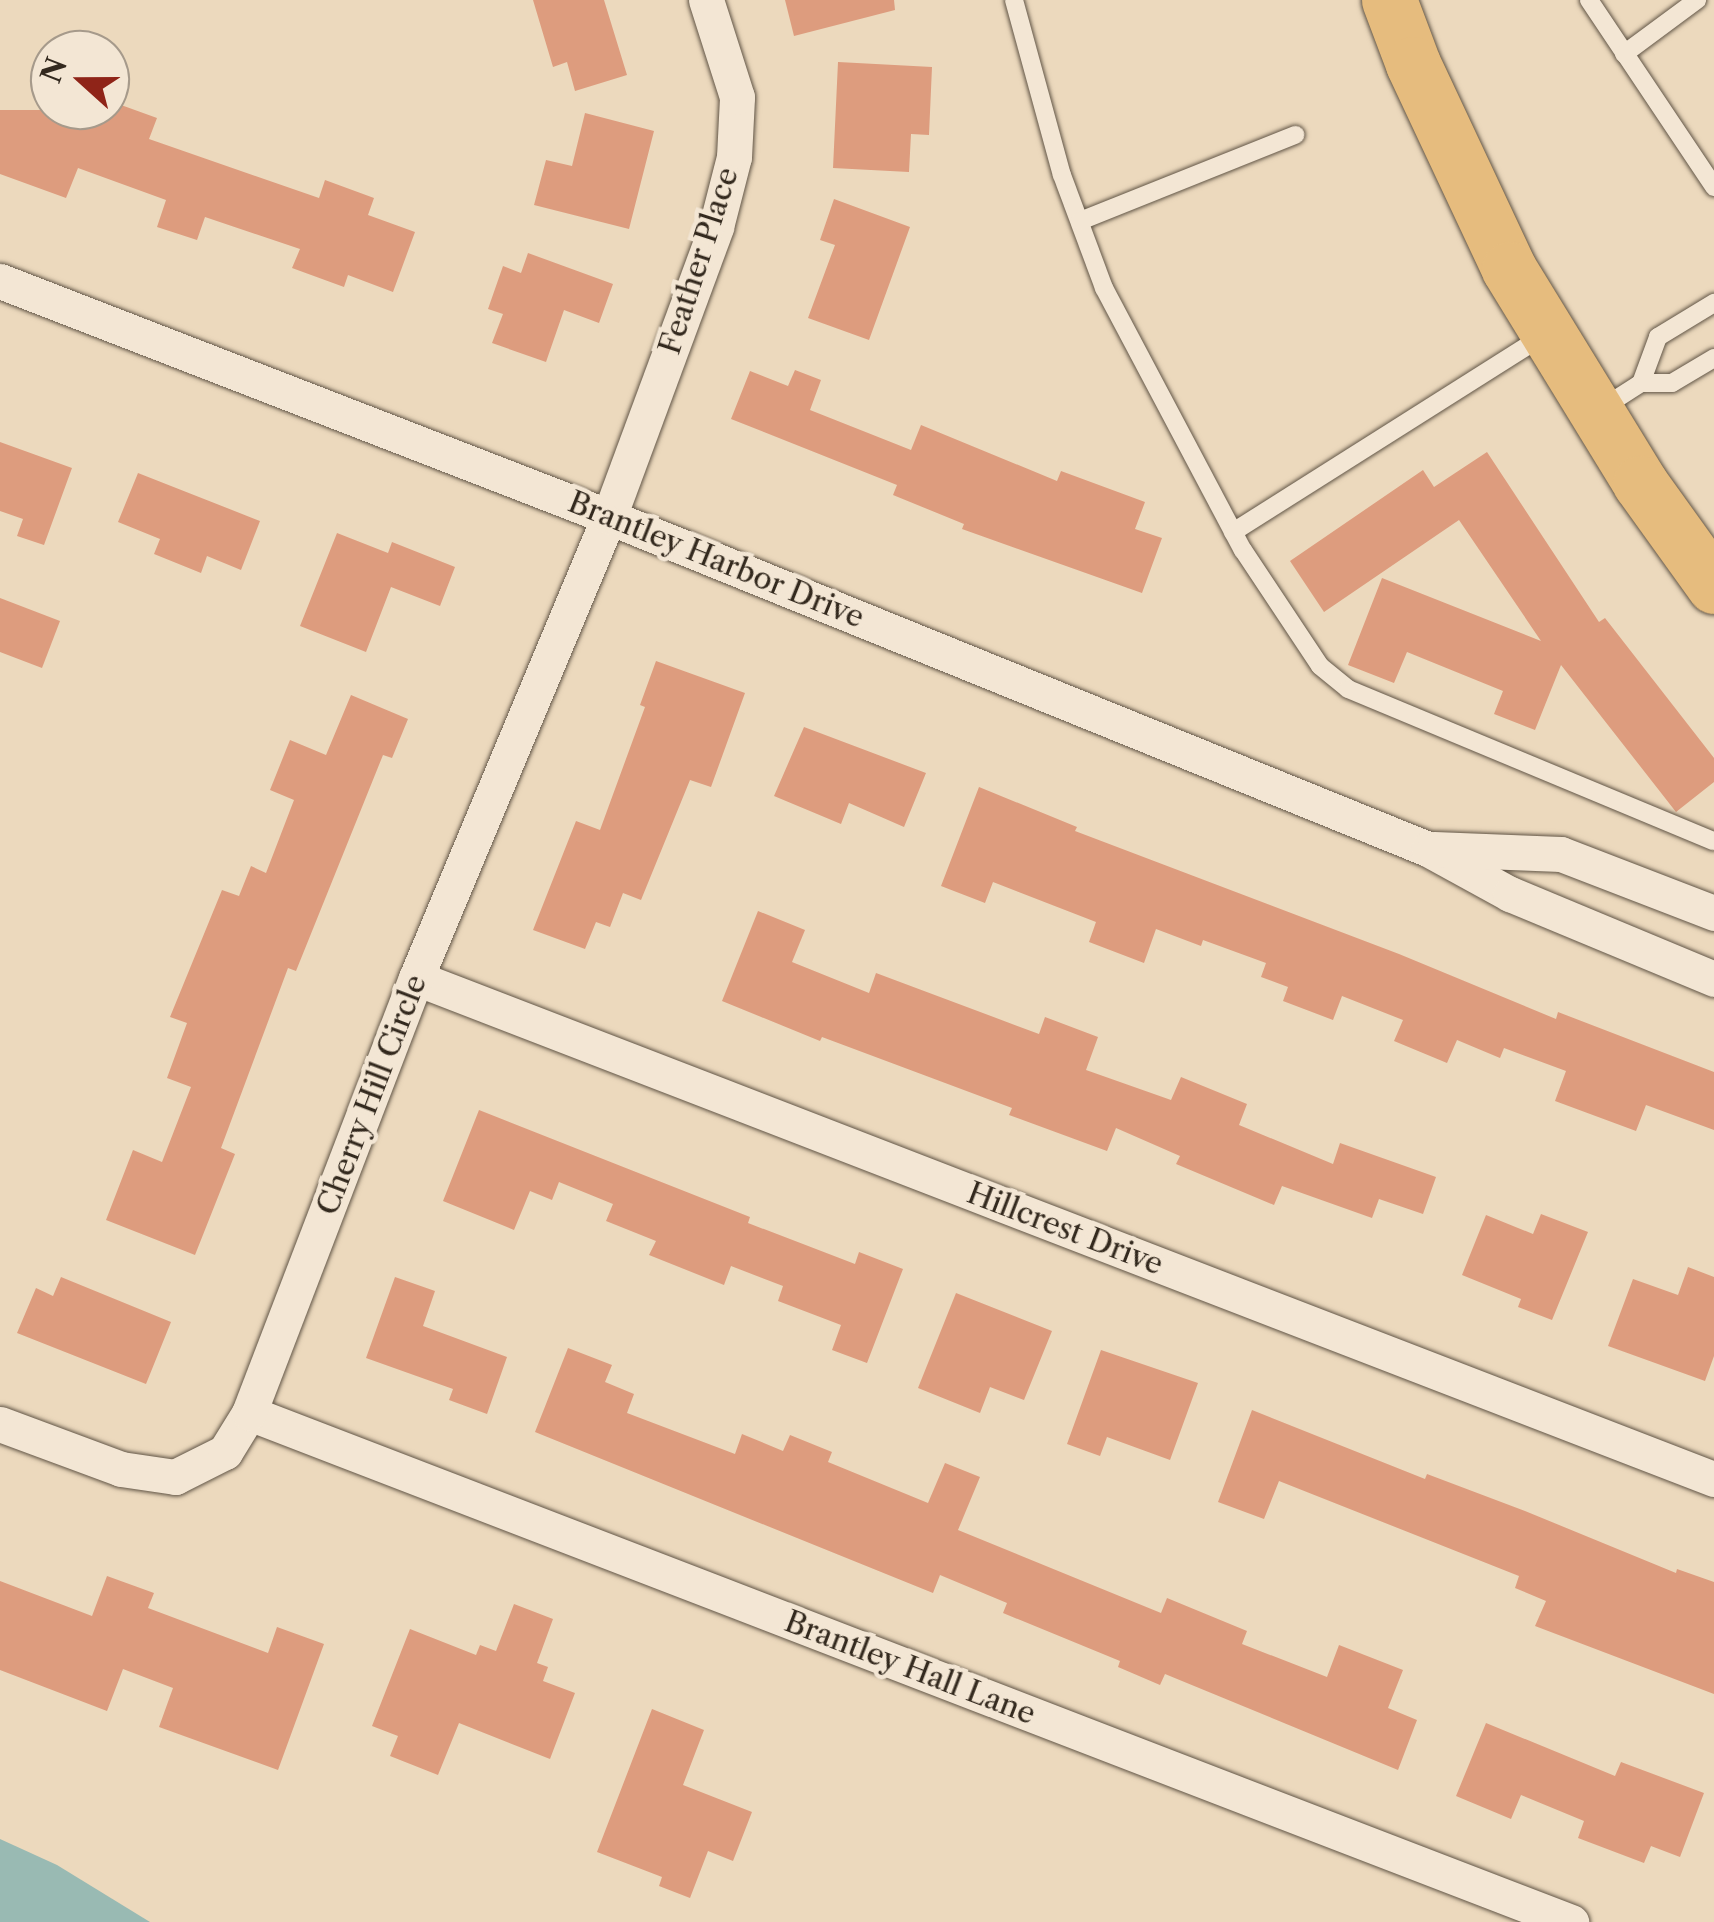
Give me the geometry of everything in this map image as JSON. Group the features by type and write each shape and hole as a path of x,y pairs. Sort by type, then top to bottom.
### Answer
{"main road":[{"path":"1389,0 1476,202 1546,334 1640,483 1714,586"}],"street":[{"name":"Feather Place","path":"609,516 716,226 734,157 738,97 706,0"},
{"name":"Brantley Harbor Drive","path":"0,281 609,516 1428,849 1510,894 1714,979"},
{"name":"Cherry Hill Circle","path":"0,1424 121,1469 175,1476 226,1452 249,1413 416,978 609,516"},
{"name":"Brantley Harbor Drive","path":"1428,849 1561,854 1714,912"},
{"name":"Hillcrest Drive","path":"416,978 1714,1479"},
{"name":"Brantley Hall Lane","path":"249,1413 1571,1922"}],"lane":[{"path":"1014,0 1104,288 1233,532 1334,682 1714,841"},
{"path":"1589,0 1714,187"},
{"path":"1624,54 1697,0"},
{"path":"1080,221 1295,136"},
{"path":"1642,383 1658,337 1714,303"},
{"path":"1233,532 1546,334"},
{"path":"1596,412 1642,383 1672,383 1714,358"}],"water":[{"path":"0,1839 57,1865 150,1922 0,1922"}],"building":[{"path":"533,0 604,0 627,75 575,91 567,62 553,67"},
{"path":"785,0 894,0 895,10 794,36"},
{"path":"838,62 932,67 929,135 911,134 909,172 833,168"},
{"path":"130,108 157,118 149,139 319,198 325,180 374,198 368,215 415,232 393,292 348,275 344,287 292,268 300,249 205,217 197,240 157,227 166,200 78,168 66,198 0,174 0,110 30,110 30,130 130,130"},
{"path":"585,113 654,131 629,229 534,205 546,160 572,166"},
{"path":"834,199 910,227 869,340 808,318 835,245 820,240"},
{"path":"528,253 613,284 599,323 564,310 546,362 492,343 503,314 488,309 503,266 521,273"},
{"path":"795,370 821,380 810,410 911,450 921,425 1057,481 1061,471 1145,502 1135,529 1162,538 1142,593 962,529 964,524 893,495 897,485 731,419 750,371 788,386"},
{"path":"0,442 72,468 44,545 17,536 23,519 0,511"},
{"path":"1487,452 1599,622 1605,618 1714,758 1714,782 1676,812 1561,665 1535,730 1494,714 1503,691 1407,652 1394,683 1348,665 1382,578 1541,641 1459,520 1324,612 1290,561 1423,470 1434,487"},
{"path":"138,473 260,521 241,570 207,556 201,573 154,554 160,539 118,522"},
{"path":"337,533 388,553 392,542 455,567 440,606 391,587 366,652 300,626"},
{"path":"0,598 60,621 42,668 0,652"},
{"path":"656,661 745,693 711,787 690,780 641,900 623,893 610,927 596,922 585,949 533,930 576,821 600,830 645,707 640,705"},
{"path":"351,695 408,719 392,758 383,755 296,971 288,968 221,1148 235,1154 195,1255 106,1220 133,1150 162,1162 191,1087 167,1078 187,1023 170,1017 222,890 239,896 251,866 266,873 294,800 270,790 290,740 326,755"},
{"path":"804,727 926,773 904,827 849,803 841,824 774,796"},
{"path":"979,787 1077,827 1075,831 1399,954 1556,1019 1558,1012 1714,1072 1714,1130 1646,1105 1636,1131 1555,1101 1566,1071 1504,1048 1500,1058 1457,1040 1447,1063 1394,1041 1403,1020 1342,996 1333,1020 1283,1001 1288,987 1261,977 1266,963 1203,940 1201,946 1156,929 1144,963 1089,942 1096,922 993,882 985,903 941,886"},
{"path":"758,911 805,930 792,962 869,993 876,973 1039,1034 1045,1017 1098,1037 1086,1070 1171,1100 1181,1077 1247,1104 1239,1125 1333,1164 1340,1143 1436,1177 1423,1214 1379,1199 1372,1218 1282,1186 1274,1205 1176,1164 1180,1156 1116,1128 1107,1151 1009,1115 1012,1108 822,1037 820,1041 722,1001"},
{"path":"479,1110 750,1217 748,1223 855,1264 859,1252 903,1269 867,1363 832,1350 841,1325 778,1301 783,1286 731,1266 724,1285 649,1255 656,1241 606,1221 613,1204 559,1182 552,1200 530,1191 514,1230 443,1201"},
{"path":"1541,1214 1588,1232 1552,1320 1518,1307 1521,1299 1462,1275 1486,1215 1533,1234"},
{"path":"1688,1267 1714,1277 1714,1356 1705,1381 1608,1346 1633,1279 1678,1295"},
{"path":"61,1277 171,1322 146,1384 17,1333 36,1288 53,1296"},
{"path":"395,1277 435,1291 423,1326 507,1357 487,1414 449,1400 453,1389 366,1358"},
{"path":"956,1293 1052,1331 1024,1400 990,1387 980,1413 918,1388"},
{"path":"568,1348 612,1365 605,1382 634,1394 627,1413 735,1454 742,1434 783,1451 790,1435 832,1452 828,1462 928,1503 945,1463 980,1477 958,1530 1161,1613 1167,1598 1247,1631 1242,1644 1327,1677 1339,1645 1403,1670 1388,1708 1417,1720 1398,1770 1165,1674 1160,1685 1118,1667 1120,1661 1003,1613 1007,1603 940,1575 933,1593 535,1432"},
{"path":"1101,1350 1198,1383 1170,1460 1107,1437 1100,1456 1067,1444"},
{"path":"1252,1410 1425,1479 1427,1474 1525,1511 1676,1573 1677,1569 1714,1582 1714,1694 1535,1626 1546,1601 1515,1588 1519,1576 1279,1481 1264,1519 1218,1502"},
{"path":"107,1576 154,1593 148,1608 268,1653 277,1627 324,1644 278,1770 159,1727 173,1688 123,1669 107,1711 0,1670 0,1581 92,1616"},
{"path":"514,1604 553,1619 537,1663 548,1667 543,1681 575,1693 550,1759 459,1723 438,1775 390,1756 398,1736 372,1726 410,1629 476,1655 480,1645 496,1651"},
{"path":"652,1709 704,1730 683,1785 752,1812 733,1861 708,1851 690,1898 659,1886 662,1877 597,1852"},
{"path":"1486,1723 1615,1776 1621,1762 1704,1793 1680,1857 1651,1846 1644,1863 1578,1838 1584,1821 1521,1795 1511,1819 1456,1796"}]}
